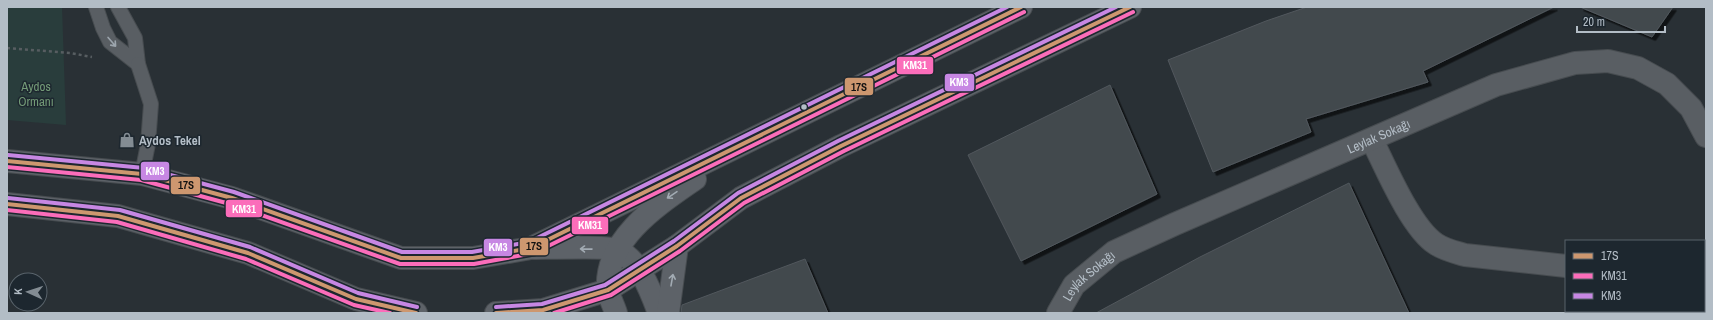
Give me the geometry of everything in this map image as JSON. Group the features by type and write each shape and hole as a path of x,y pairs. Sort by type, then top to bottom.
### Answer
{"main road":[{"path":"531,248 1021,7"},
{"path":"543,310 608,290 677,246 741,198 842,146 1130,7"},
{"path":"616,313 608,290 611,268 617,249 644,216 762,134"},
{"path":"7,161 142,174 232,198 402,258 473,258 531,248 617,249 629,258 648,284 659,313"},
{"path":"7,204 118,216 248,253 356,299 416,313"},
{"path":"668,313 677,246"},
{"path":"496,313 543,310 570,313"}],"street":[{"name":"Leylak Sokağı","path":"1058,313 1074,285 1114,252 1277,179 1372,140 1496,85 1575,63 1608,61 1638,68 1667,84 1692,108 1706,136"},
{"path":"1372,140 1414,221 1436,244 1450,251 1465,255 1565,266"}],"lane":[{"path":"96,7 103,28 110,42 138,64"},
{"path":"118,7 135,38 138,64 151,104 148,144 142,174"}],"path":[{"path":"7,48 70,53 138,64"}],"green space":[{"name":"Aydos Ormanı","path":"7,7 62,7 66,125 7,120"}],"building":[{"path":"1307,7 1554,7 1423,71 1428,82 1306,119 1311,132 1213,172 1168,60 1266,21"},
{"path":"1580,7 1673,7 1652,37"},
{"path":"1110,85 1157,194 1021,261 968,155"},
{"path":"1349,183 1409,313 1096,313 1200,257"},
{"path":"805,259 828,313 681,313 682,305"}],"transit line":[{"name":"KM3","path":"8,155 144,168 234,192 402,252 472,252 529,242 1007,7"},
{"name":"17S","path":"7,161 142,174 232,198 401,258 473,258 531,248 1021,7"},
{"name":"KM3","path":"496,307 542,304 605,285 674,241 738,193 838,141 1116,7"},
{"name":"17S","path":"496,313 543,310 608,290 677,246 741,198 841,146 1130,7"},
{"name":"KM31","path":"7,167 141,180 230,204 400,264 474,264 534,253 1024,12"},
{"name":"KM31","path":"554,313 611,295 680,251 744,203 844,151 1133,12"},
{"name":"KM3","path":"8,198 120,210 250,247 358,293 417,307"},
{"name":"17S","path":"7,204 118,216 248,253 356,299 416,313"},
{"name":"KM31","path":"7,210 117,222 246,259 354,305 390,313"}],"place":[{"name":"Aydos Tekel","path":"127,140"}]}
